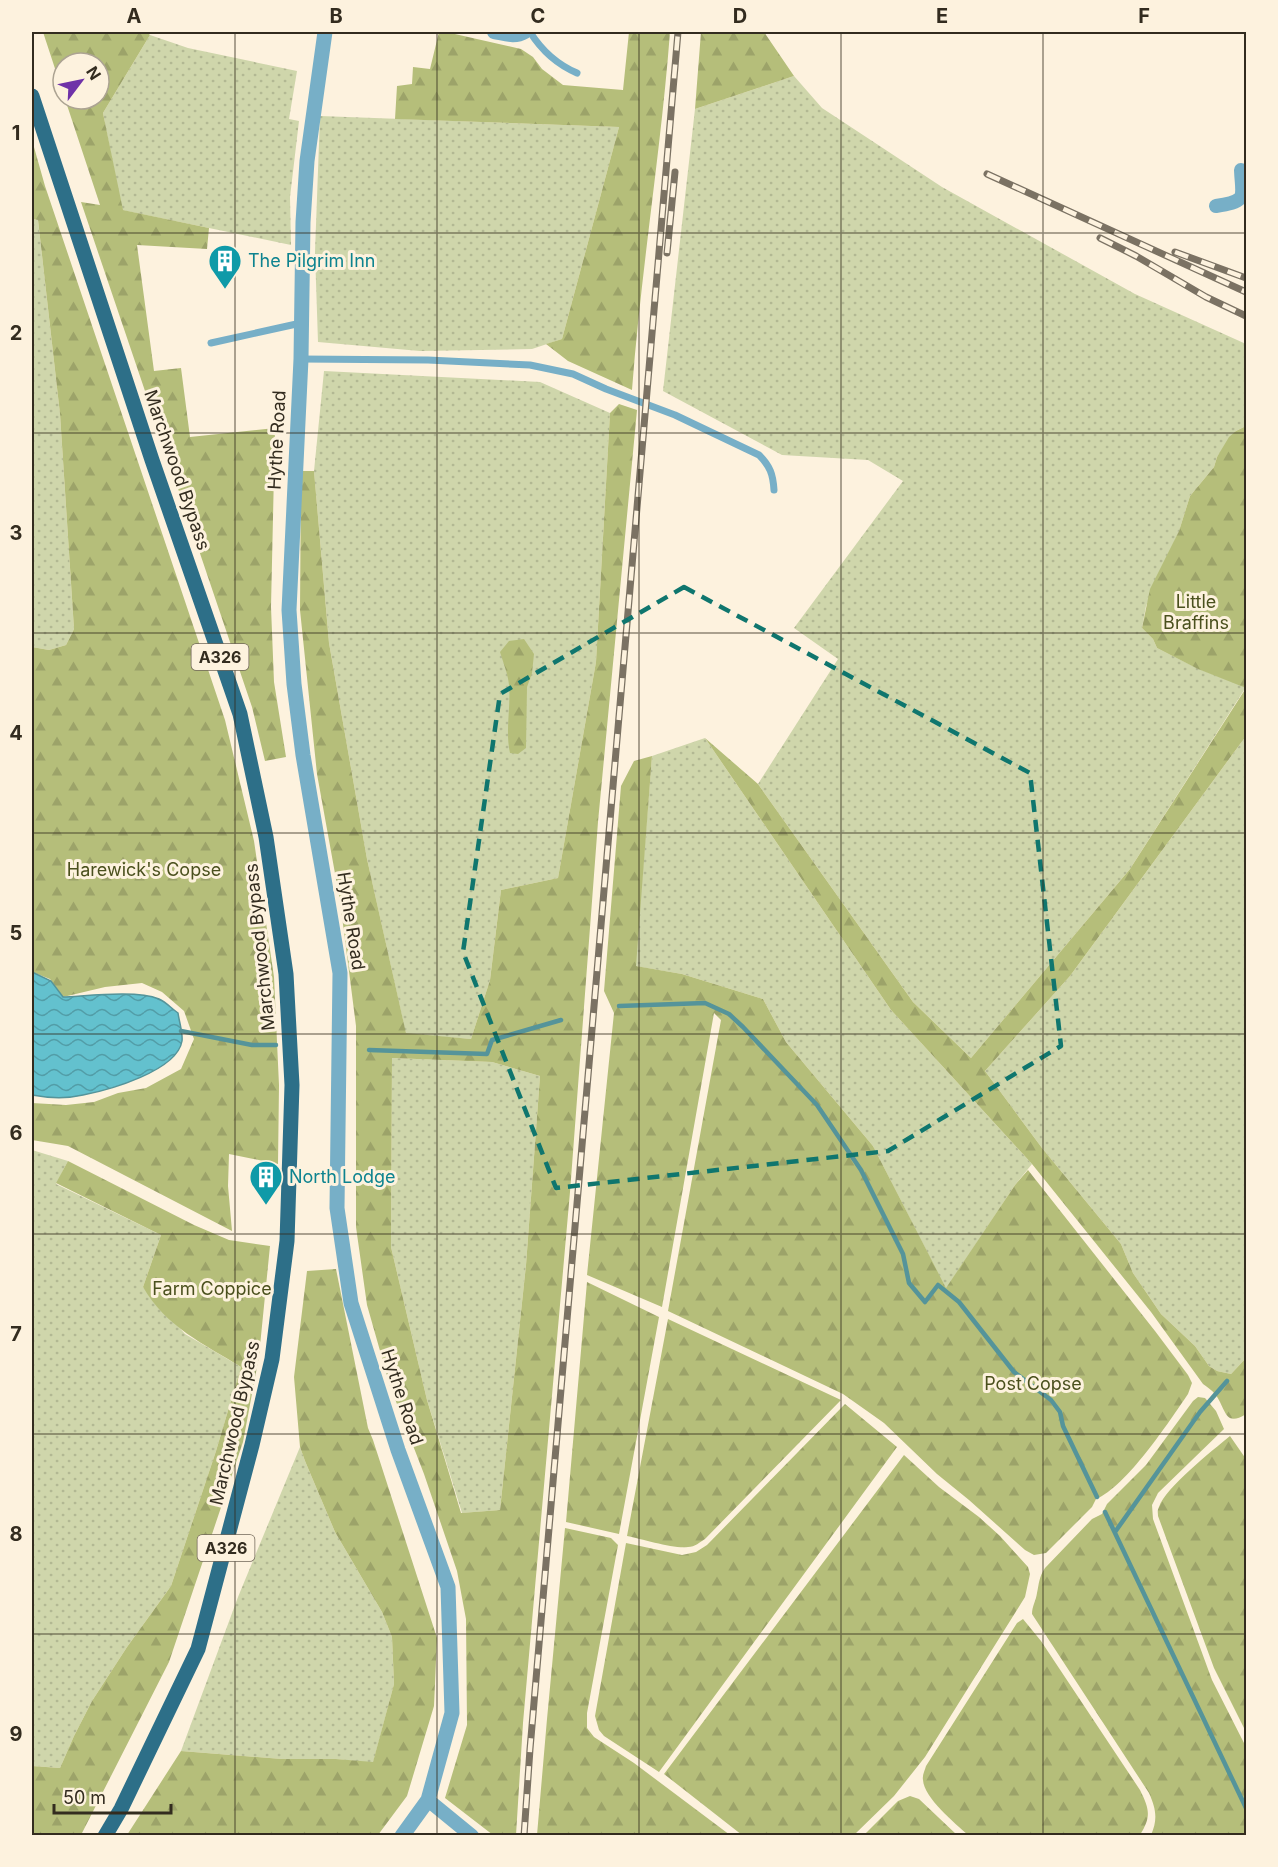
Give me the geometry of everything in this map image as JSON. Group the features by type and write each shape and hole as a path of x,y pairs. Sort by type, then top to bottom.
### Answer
{"main road":[{"name":"Marchwood Bypass","path":"32,96 156,471 240,714 266,837 286,974 292,1085 287,1241 272,1359 249,1456 198,1648 122,1809 105,1836"}],"street":[{"name":"Hythe Road","path":"325,32 307,161 303,233 301,359 289,610 294,684 303,755 340,973 337,1208 351,1303 398,1450 448,1587 452,1713 428,1800"},
{"path":"495,32 513,36 525,32"},
{"path":"1216,206 1243,199 1241,170"},
{"path":"402,1836 428,1800 472,1836"}],"lane":[{"path":"530,32 549,57 577,73"},
{"path":"212,343 301,323"},
{"path":"301,359 428,360 530,365 573,374 675,415 759,455 769,465 773,475 774,490"}],"highlighted area":[{"path":"684,587 1030,773 1061,1046 888,1151 556,1188 463,952 500,694"}],"green space":[{"path":"43,32 147,32 150,35 111,100 111,51 51,51 51,56"},
{"path":"439,32 521,49 563,85 623,90 629,32 670,32 632,390 568,361 546,344 562,339 619,127 395,119 397,86 412,84 413,67 430,69"},
{"path":"701,32 764,32 794,76 695,109"},
{"path":"150,35 188,48 297,71 289,119 299,121 290,197 291,245 122,210 103,113 111,111 111,100"},
{"path":"794,76 822,108 942,187 1135,294 1246,344 1246,426 1236,431 1217,457 1214,467 1190,496 1179,531 1146,606 1142,628 1153,639 1157,648 1199,669 1246,687 1130,869 971,1058 913,1002 758,784 838,659 794,628 903,481 868,460 782,455 663,391 695,109"},
{"path":"69,111 104,111 123,210 209,228 207,249 137,245 154,371 181,368 190,437 275,428 271,607 274,682 286,757 265,761 252,707 81,202 100,205"},
{"path":"320,116 619,127 562,339 532,349 420,351 318,342 315,252"},
{"name":"Harewick's Copse","path":"32,140 45,186 225,720 254,841 274,977 279,1085 278,1164 229,1154 228,1186 232,1231 68,1146 32,1140 32,1103 66,1105 94,1102 118,1093 146,1088 181,1069 194,1039 184,1011 162,992 142,983 105,987 63,997 50,979 32,972 32,647 49,650 66,645 74,629 60,414 38,220 32,219"},
{"path":"32,219 38,220 60,414 74,629 66,645 49,650 32,647"},
{"path":"324,371 540,382 610,413 596,662 558,878 501,890 490,980 471,1039 406,1034 367,859 329,643 314,471"},
{"path":"619,404 637,410 598,822 570,1192 523,1723 516,1835 493,1835 445,1798 467,1725 466,1619 457,1571 424,1474 390,1386 367,1305 356,1227 356,1026 340,901 317,774 300,610 301,471 314,471 329,643 367,859 406,1033 471,1039 490,980 501,890 558,878 596,662 610,413","holes":["392,1058 492,1062 540,1076 526,1265 500,1510 461,1513 427,1400 391,1247"]},
{"name":"Little Braffins","path":"1246,426 1246,688 1198,669 1157,648 1153,639 1142,628 1150,589 1179,531 1190,496 1214,467 1229,437"},
{"path":"524,639 534,654 532,673 527,687 526,748 518,754 510,753 509,685 500,652 509,641"},
{"path":"1246,688 1246,736 1070,976 985,1071 1042,1148 1121,1244 1133,1273 1161,1314 1195,1346 1209,1366 1217,1371 1231,1374 1246,1358 1246,1414 1233,1419 1229,1418 1219,1399 1203,1384 1151,1312 1032,1164 891,1010 705,738 758,784 913,1002 971,1058 1130,869"},
{"path":"1246,736 1246,1358 1231,1374 1217,1371 1209,1366 1195,1346 1161,1314 1133,1273 1121,1244 1042,1148 985,1071 1070,976"},
{"path":"705,738 891,1010 1032,1164 1015,1185 946,1289 873,1146 786,1042 763,999 682,974 635,966 652,756"},
{"name":"Post Copse","path":"652,756 636,966 682,974 763,999 786,1042 873,1146 946,1288 1015,1185 1028,1170 1155,1331 1192,1383 1188,1394 1170,1421 1133,1468 1108,1492 1096,1499 1092,1507 1046,1553 1034,1555 1025,1550 937,1474 884,1423 843,1394 668,1311 721,1020 714,1013 662,1307 587,1275 614,1013 604,991 621,786 634,761"},
{"path":"392,1058 492,1062 540,1076 526,1265 500,1510 462,1513 427,1400 391,1247"},
{"path":"32,1150 68,1161 56,1184 161,1235 143,1287 185,1334 241,1367 171,1586 92,1701 60,1768 32,1766"},
{"name":"Farm Coppice","path":"68,1161 194,1225 229,1240 270,1246 259,1356 243,1442 169,1662 81,1835 32,1835 32,1766 60,1768 92,1701 171,1586 241,1367 174,1324 152,1301 143,1287 161,1235 56,1183"},
{"path":"336,1269 368,1428 437,1638 434,1706 407,1796 378,1835 127,1835 181,1751 282,1759 373,1762 394,1684 392,1637 382,1612 335,1532 305,1461 300,1447 294,1377 307,1271"},
{"path":"587,1282 659,1317 619,1534 566,1522"},
{"path":"668,1319 841,1400 705,1539 691,1547 667,1545 627,1536"},
{"path":"1198,1397 1205,1398 1216,1411 1224,1429 1158,1493 1152,1505 1153,1519 1212,1680 1246,1747 1246,1835 1151,1835 1155,1824 1155,1814 1149,1793 1032,1614 1045,1568 1092,1519 1102,1514 1107,1504 1146,1465"},
{"path":"845,1404 897,1447 659,1772 604,1736 599,1730 595,1716 626,1543 682,1555 696,1552 707,1545"},
{"path":"1230,1436 1246,1459 1246,1732 1214,1668 1158,1516 1158,1508 1163,1499 1180,1480"},
{"path":"300,1447 335,1532 382,1612 392,1637 394,1684 373,1763 181,1751 238,1597"},
{"path":"904,1455 939,1487 979,1517 1028,1567 1030,1574 1025,1597 925,1757 894,1796 854,1835 742,1835 664,1774"},
{"path":"565,1528 611,1538 618,1545 587,1713 587,1728 594,1737 634,1763 730,1835 537,1835"},
{"path":"1023,1619 1041,1641 1140,1790 1148,1813 1140,1835 968,1835 941,1810 929,1795 923,1778 926,1766 1017,1623"},
{"path":"910,1796 919,1799 957,1835 864,1835 898,1801"}],"water":[{"path":"32,972 51,981 63,997 125,994 149,996 162,1000 178,1013 182,1041 177,1052 155,1070 109,1089 70,1097 32,1095"}],"waterway":[{"path":"619,1006 705,1003 729,1014 743,1027 817,1105 861,1170 903,1254 909,1283 925,1302 938,1285 959,1302 1014,1372 1051,1400 1060,1412 1063,1426 1097,1497"},
{"path":"369,1050 487,1054 492,1040 561,1020"},
{"path":"181,1031 252,1045 276,1045"},
{"path":"1115,1532 1200,1412 1227,1381"},
{"path":"1105,1512 1246,1808"}],"railway":[{"path":"524,1836 678,32"},
{"path":"667,253 675,172"},
{"path":"987,174 1246,292"},
{"path":"1100,238 1206,297 1246,316"},
{"path":"1175,252 1246,278"}],"place":[{"name":"The Pilgrim Inn","path":"225,290"},
{"name":"North Lodge","path":"266,1206"}]}
